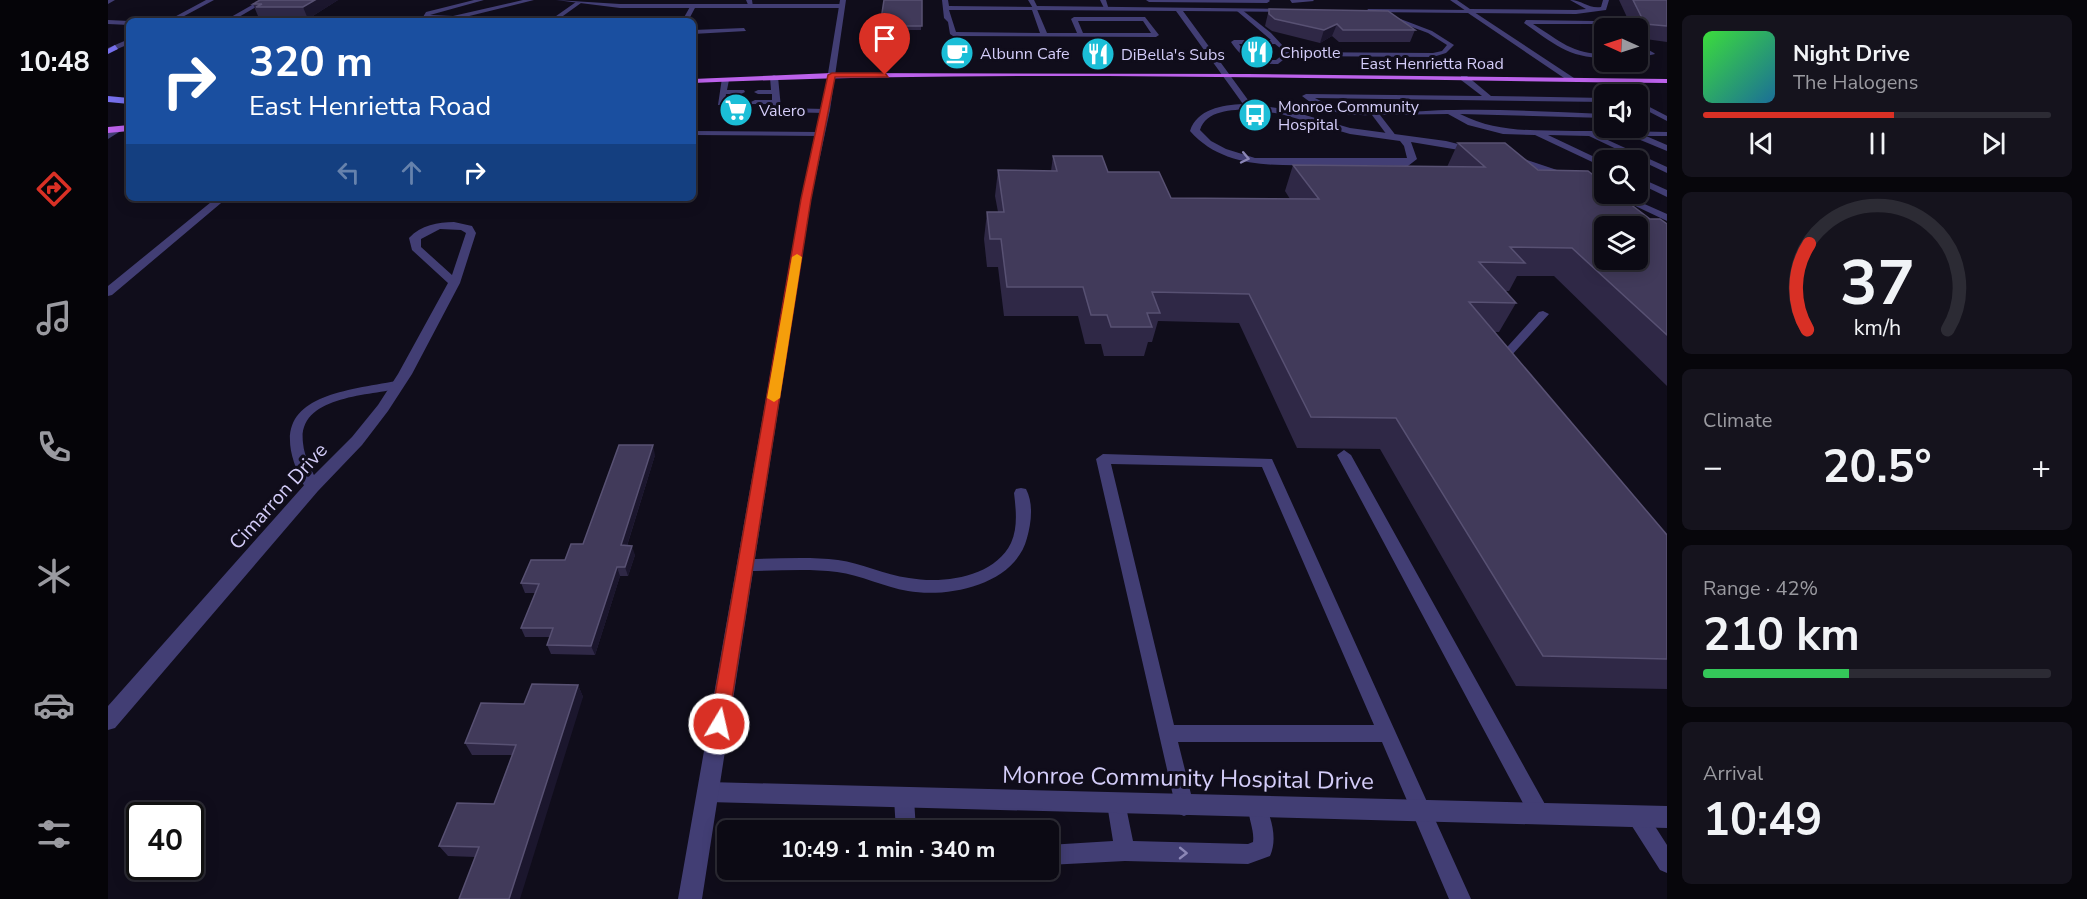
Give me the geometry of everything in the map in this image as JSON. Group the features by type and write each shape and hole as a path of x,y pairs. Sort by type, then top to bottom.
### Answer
{"main road":[{"name":"East Henrietta Road","path":"696,81 832,75 1570,78 1667,81"},
{"path":"108,101 126,102"},
{"path":"108,130 124,128"}],"street":[{"path":"176,18 211,0"},
{"path":"559,0 578,3 693,6 750,3 842,3 826,111 819,134 690,899"},
{"path":"1031,0 1034,8 1298,10"},
{"path":"1178,9 1248,105"},
{"path":"1360,14 1383,11 1469,12 1570,78"},
{"path":"110,50 126,42"},
{"path":"1398,137 1409,146 1412,159 1408,163 1262,162 1234,156 1212,147 1195,131 1197,122 1206,114 1248,105 1269,107 1349,131 1398,137 1487,152"},
{"path":"108,136 124,128"},
{"path":"1499,155 1594,185"},
{"path":"108,292 218,201"},
{"path":"1637,204 1667,218"},
{"name":"Cimarron Drive","path":"108,721 312,487 357,441 398,385 454,283 470,243 471,233 468,228 440,225 420,233 415,238 416,248 454,283"},
{"name":"Monroe Community Hospital Drive","path":"708,792 1667,817"}],"lane":[{"path":"232,18 265,0"},
{"path":"481,0 435,10 428,13 426,17 453,18 531,0"},
{"path":"1103,0 1107,9"},
{"path":"1149,0 1268,1"},
{"path":"1202,0 1210,10"},
{"path":"1453,0 1469,12 1594,11 1604,9 1606,0"},
{"path":"1573,0 1594,11"},
{"path":"1292,1 1312,2"},
{"path":"555,18 578,3"},
{"path":"1044,35 1034,8 946,4 947,18 951,21 953,34 1044,35 1081,35 1156,35 1145,19 1074,19 1081,35"},
{"path":"687,18 693,6"},
{"path":"1239,10 1276,42 1286,54"},
{"path":"1383,11 1392,18"},
{"path":"1576,12 1594,22"},
{"path":"1276,42 1234,42 1248,60 1254,62 1278,62 1286,54 1433,55 1444,52 1451,45 1430,32 1392,18 1360,14"},
{"path":"108,22 126,22"},
{"path":"1594,24 1526,22 1572,52 1594,56"},
{"path":"696,32 744,30"},
{"path":"774,77 777,110 826,111"},
{"path":"1464,78 1489,98"},
{"path":"725,80 721,103 739,97"},
{"path":"1594,100 1306,96 1317,104 1352,114 1449,112 1594,116"},
{"path":"756,97 775,97"},
{"path":"1648,109 1667,119"},
{"path":"1449,112 1471,123 1503,132 1594,133"},
{"path":"1374,113 1398,137"},
{"path":"1648,129 1655,134"},
{"path":"696,133 819,134"},
{"path":"1536,133 1594,160"},
{"path":"1586,133 1667,170"},
{"path":"1648,134 1667,134"},
{"path":"1643,138 1667,148"},
{"path":"1648,185 1667,194"},
{"path":"1521,375 1505,356 1543,314"},
{"path":"312,487 296,442 297,428 302,416 309,409 326,400 398,385"},
{"path":"1344,455 1539,813"},
{"path":"1184,806 1103,459 1267,462 1460,899"},
{"path":"746,565 839,566 909,585 943,586 967,583 1002,566 1016,547 1023,526 1021,493"},
{"path":"1168,733 1386,734"},
{"path":"904,798 905,820"},
{"path":"1117,804 1125,851"},
{"path":"1059,854 1125,851 1248,854 1263,849 1264,835 1257,808"},
{"path":"1637,816 1667,863"}],"building":[{"path":"260,0 315,0 303,7 256,7 262,4 253,4"},
{"path":"884,0 922,0 922,26 880,26"},
{"path":"1633,0 1667,0 1667,26 1648,24 1648,18 1642,18"},
{"path":"1269,9 1388,11 1415,30 1343,30 1337,24 1324,30 1275,19 1269,14"},
{"path":"1458,143 1505,143 1538,170 1588,171 1594,176 1594,204 1630,204 1646,216 1594,216 1594,268 1572,248 1510,247 1525,263 1479,262 1516,303 1469,302 1667,535 1667,659 1543,656 1396,418 1311,417 1249,294 1152,292 1160,313 1147,313 1152,327 1111,327 1107,315 1091,315 1083,287 1007,287 1001,239 990,239 987,212 1004,212 998,170 1057,171 1053,156 1102,156 1108,172 1159,172 1171,198 1319,199 1293,165 1485,167"},
{"path":"1648,217 1660,219 1667,224 1667,335 1596,270 1648,270"},
{"path":"619,445 653,445 621,545 632,546 625,567 617,567 591,646 547,645 553,628 521,628 539,584 521,583 531,560 565,560 571,544 583,544"},
{"path":"532,684 578,685 509,899 459,899 479,847 439,846 457,803 494,804 516,745 465,743 481,703 524,704"}],"slow traffic":[{"path":"774,398 797,257"}],"place":[{"name":"Chipotle","path":"1257,52"},
{"name":"Albunn Cafe","path":"957,53"},
{"name":"DiBella's Subs","path":"1098,54"},
{"name":"Valero","path":"736,110"},
{"name":"Monroe Community Hospital","path":"1255,115"}],"route":[{"path":"719,724 806,199 832,75 885,75"}]}
